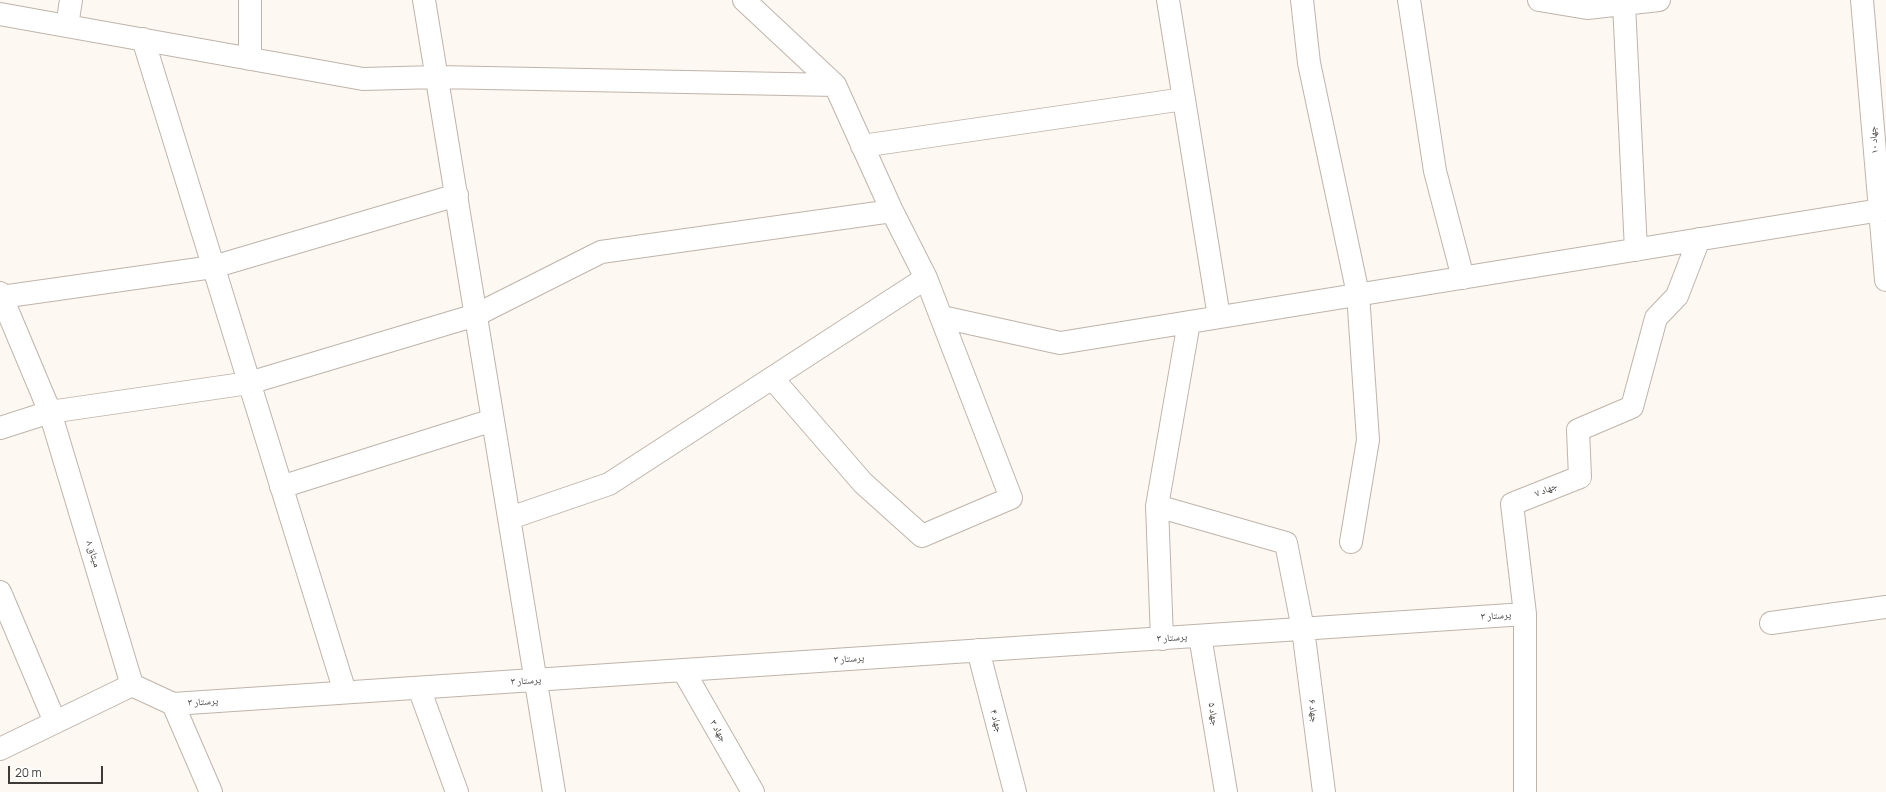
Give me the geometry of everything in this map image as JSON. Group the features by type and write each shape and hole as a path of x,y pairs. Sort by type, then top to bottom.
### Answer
{"street":[{"path":"67,26 71,0"},
{"path":"250,0 250,59"},
{"path":"424,0 554,792"},
{"path":"744,0 835,85 892,211 926,278 1011,498 922,536 863,483 772,378"},
{"path":"1168,0 1219,317"},
{"path":"1302,0 1309,62 1358,294 1368,440 1351,542"},
{"path":"1409,0 1435,171 1463,278"},
{"path":"1539,0 1587,8 1659,0"},
{"name":"جهاد ۱۰","path":"1862,0 1883,210 1886,280"},
{"path":"1624,4 1636,250"},
{"path":"0,14 363,79 437,77 835,85"},
{"path":"143,39 345,692"},
{"path":"862,146 1184,100"},
{"path":"1,295 213,267 457,195"},
{"path":"942,317 1060,343 1883,210"},
{"path":"0,428 50,412 249,383 476,315 601,252 892,211"},
{"name":"جهاد ۷","path":"1525,792 1525,614 1512,504 1580,477 1578,430 1632,407 1656,318 1676,296 1699,239"},
{"path":"510,518 609,484 926,278"},
{"name":"میثاق ۸","path":"1,295 50,412 132,685"},
{"path":"1162,639 1157,506 1189,322"},
{"path":"281,486 493,420"},
{"name":"جهاد ۶","path":"1157,506 1286,543 1303,629 1324,792"},
{"path":"0,592 55,722"},
{"path":"1771,623 1886,607"},
{"name":"پرستار ۳","path":"173,704 1525,614"},
{"name":"جهاد ۵","path":"1200,636 1226,792"},
{"name":"جهاد ۴","path":"978,650 1015,792"},
{"name":"جهاد ۳","path":"683,670 753,792"},
{"path":"0,749 132,685 173,704 210,792"},
{"path":"419,688 457,792"}]}
